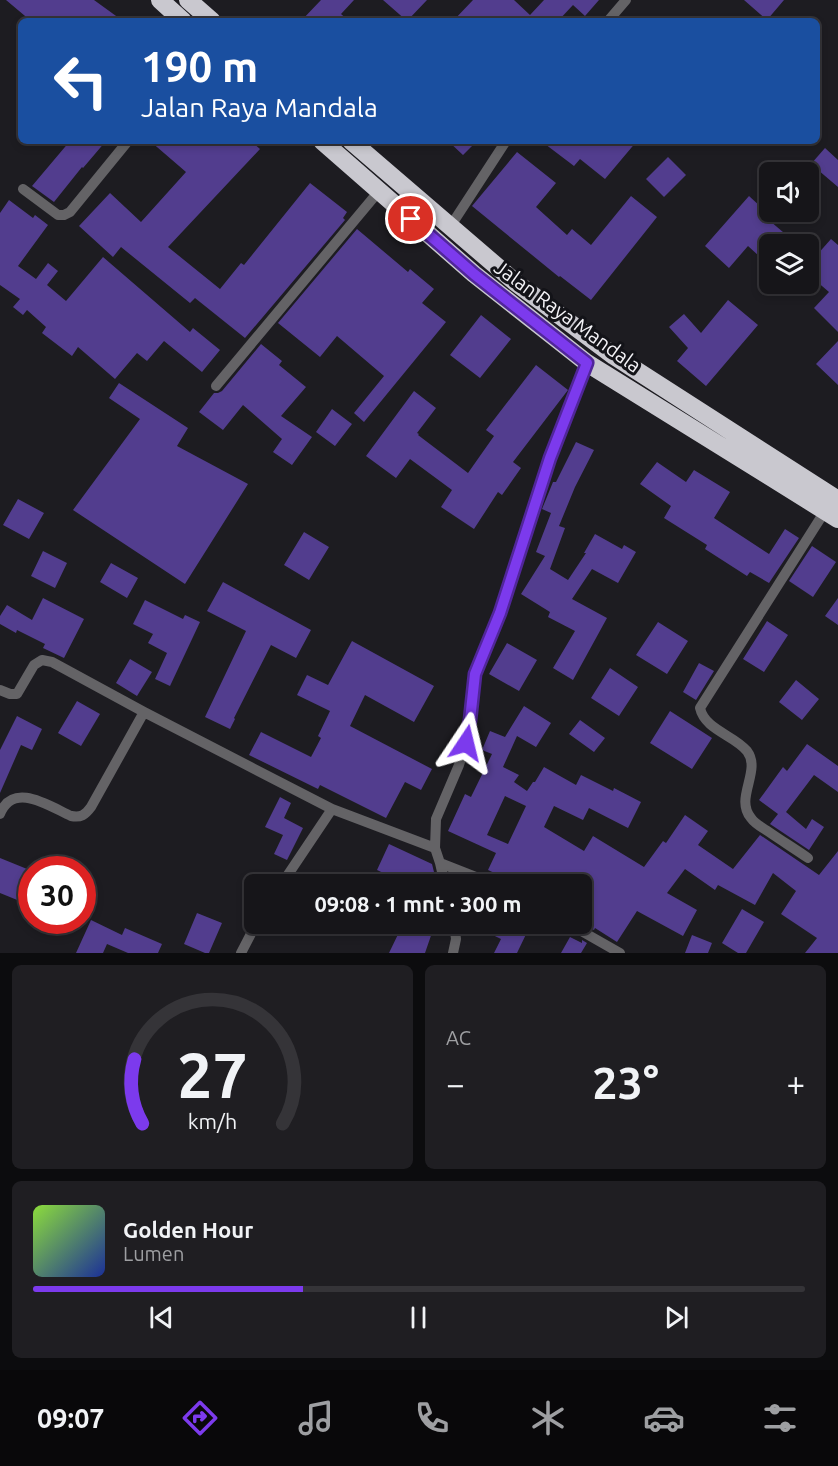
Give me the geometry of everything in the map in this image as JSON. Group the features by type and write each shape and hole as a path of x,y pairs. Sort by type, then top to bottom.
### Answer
{"highway":[{"path":"160,0 180,18"},
{"path":"188,0 209,18"},
{"name":"Jalan Raya Mandala","path":"325,144 474,274 587,363 758,460"},
{"name":"Jalan Raya Mandala","path":"354,144 515,282 758,460 834,510"}],"street":[{"path":"611,18 626,0"},
{"path":"23,189 58,215 64,215 70,212 126,144"},
{"path":"450,227 505,144"},
{"path":"216,386 379,191"},
{"path":"442,874 435,848 436,819 466,743 475,674 500,613 550,458 587,363"},
{"path":"808,858 750,817 746,807 746,794 751,760 747,751 705,720 700,708 834,510"},
{"path":"0,690 17,694 34,665 39,661 52,662 332,809 435,848"},
{"path":"0,814 7,802 24,797 33,798 71,816 82,816 91,807 144,711"},
{"path":"288,874 332,809"},
{"path":"440,863 468,874"},
{"path":"241,953 251,934"},
{"path":"453,953 455,934"},
{"path":"587,934 620,953"}],"building":[{"path":"6,0 94,0 119,18 27,18"},
{"path":"321,0 354,0 341,14 346,18 304,18"},
{"path":"383,0 427,0 410,18 404,18"},
{"path":"473,0 514,0 530,15 544,0 599,0 585,16 573,5 561,18 456,18"},
{"path":"744,0 784,0 769,18 765,18"},
{"path":"67,144 103,144 54,202 32,186"},
{"path":"153,144 254,144 260,149 168,247 220,289 241,263 244,265 310,183 347,212 343,218 345,220 245,338 195,298 190,303 121,247 113,257 79,226 110,193 141,222 186,172"},
{"path":"451,144 474,144 463,155"},
{"path":"545,144 634,144 605,179 580,159 574,166"},
{"path":"825,148 838,160 838,187 819,171 819,162 813,162"},
{"path":"517,152 556,183 536,207 567,235 572,229 591,245 631,196 657,217 591,300 472,206"},
{"path":"668,157 686,175 664,197 646,179"},
{"path":"749,196 759,205 759,222 771,222 785,234 759,234 759,256 748,246 729,268 705,246"},
{"path":"9,200 33,218 35,215 48,225 18,266 36,279 48,263 58,271 47,285 66,301 103,257 190,332 193,328 220,350 202,372 164,341 147,361 137,353 115,379 78,347 72,356 42,333 46,327 27,310 23,315 13,307 20,299 0,285 0,213"},
{"path":"357,229 408,272 410,269 434,289 422,303 446,322 364,422 354,413 384,376 337,336 320,357 278,323"},
{"path":"831,239 838,245 838,332 814,308 829,292 819,283 819,253"},
{"path":"728,300 758,325 706,386 677,361 688,348 669,327 684,314 701,333"},
{"path":"481,315 511,339 480,378 450,355"},
{"path":"838,341 838,385 816,364"},
{"path":"261,344 282,361 279,365 306,387 281,416 312,437 292,465 273,452 282,439 243,405 223,430 199,412 214,393 222,391"},
{"path":"536,365 568,390 513,462 521,468 502,495 498,492 474,529 441,507 452,490 410,459 396,478 366,456 414,391 436,408 417,433 418,435 468,473 494,436 486,430"},
{"path":"119,383 188,428 177,446 248,484 185,584 73,510 140,419 109,398"},
{"path":"332,409 352,424 335,446 316,432"},
{"path":"576,442 594,450 559,526 565,528 550,569 568,580 586,553 584,553 595,534 622,549 624,545 636,552 618,583 592,569 572,599 607,618 573,680 553,668 575,631 548,617 550,612 521,594 545,556 536,552 551,513 542,509 553,482 556,482"},
{"path":"657,462 686,482 694,470 730,492 714,518 769,554 785,529 799,538 769,583 750,572 747,576 705,549 707,545 664,518 671,506 640,484"},
{"path":"18,499 44,513 29,539 3,525"},
{"path":"304,532 329,547 309,580 284,565"},
{"path":"812,546 836,562 813,597 789,581"},
{"path":"43,551 67,563 55,588 31,576"},
{"path":"111,563 138,578 127,598 100,582"},
{"path":"223,582 311,630 296,658 271,645 230,729 205,717 246,631 207,611"},
{"path":"43,598 84,619 64,658 43,648 45,644 0,624 0,616 7,605 32,620"},
{"path":"838,598 838,625 825,616"},
{"path":"145,600 183,619 185,615 200,622 170,686 155,679 167,653 148,643 153,634 133,624"},
{"path":"767,621 788,635 764,672 743,659"},
{"path":"658,622 688,641 667,674 636,655"},
{"path":"352,641 434,686 414,722 365,695 350,726 432,769 421,790 405,782 386,818 320,785 318,789 249,755 261,732 311,757 321,738 318,736 330,711 297,695 307,675 328,685"},
{"path":"507,643 537,660 519,691 489,674"},
{"path":"130,659 152,672 137,696 116,683"},
{"path":"699,663 714,671 696,700 683,692"},
{"path":"610,668 638,687 619,716 591,698"},
{"path":"796,680 819,699 802,720 779,702"},
{"path":"77,701 100,714 81,746 58,733"},
{"path":"524,706 551,723 536,747 517,736 503,767 519,775 514,782 527,791 544,767 576,785 581,775 641,802 628,828 589,808 583,820 554,806 544,827 584,851 593,836 644,867 663,841 666,843 685,815 708,831 698,845 733,869 760,835 819,875 838,851 838,953 805,953 817,938 781,914 796,891 773,873 755,905 718,885 715,890 685,869 667,893 697,910 683,936 637,911 617,942 595,928 592,929 592,874 497,874 488,870 496,853 448,831 465,794 471,797 492,754 482,750 490,731 505,737","holes":["505,796 526,806 508,844 487,835"]},
{"path":"670,711 712,738 692,769 650,743"},
{"path":"17,716 42,729 32,750 21,745 0,793 0,750"},
{"path":"580,720 605,738 594,752 569,734"},
{"path":"807,744 838,766 838,792 814,775 786,812 806,829 812,819 824,827 809,850 770,824 778,814 759,800 783,767 787,771"},
{"path":"280,797 291,803 284,818 303,828 287,860 274,854 283,835 265,827"},
{"path":"389,844 432,864 434,874 386,874 377,870"},
{"path":"0,858 18,865 18,900 0,893"},
{"path":"742,909 764,922 746,953 738,953 722,943"},
{"path":"197,913 222,923 209,953 184,944"},
{"path":"96,922 122,935 125,928 162,944 158,953 128,953 107,944 103,953 76,953 85,934 96,934"},
{"path":"398,934 432,934 425,953 389,953"},
{"path":"491,934 526,934 517,953 494,953 501,939"},
{"path":"692,935 712,943 708,953 685,953"},
{"path":"570,937 587,943 581,953 561,953"}],"route":[{"path":"411,219 474,274 587,363 550,458 500,613 475,674 466,743"}]}
